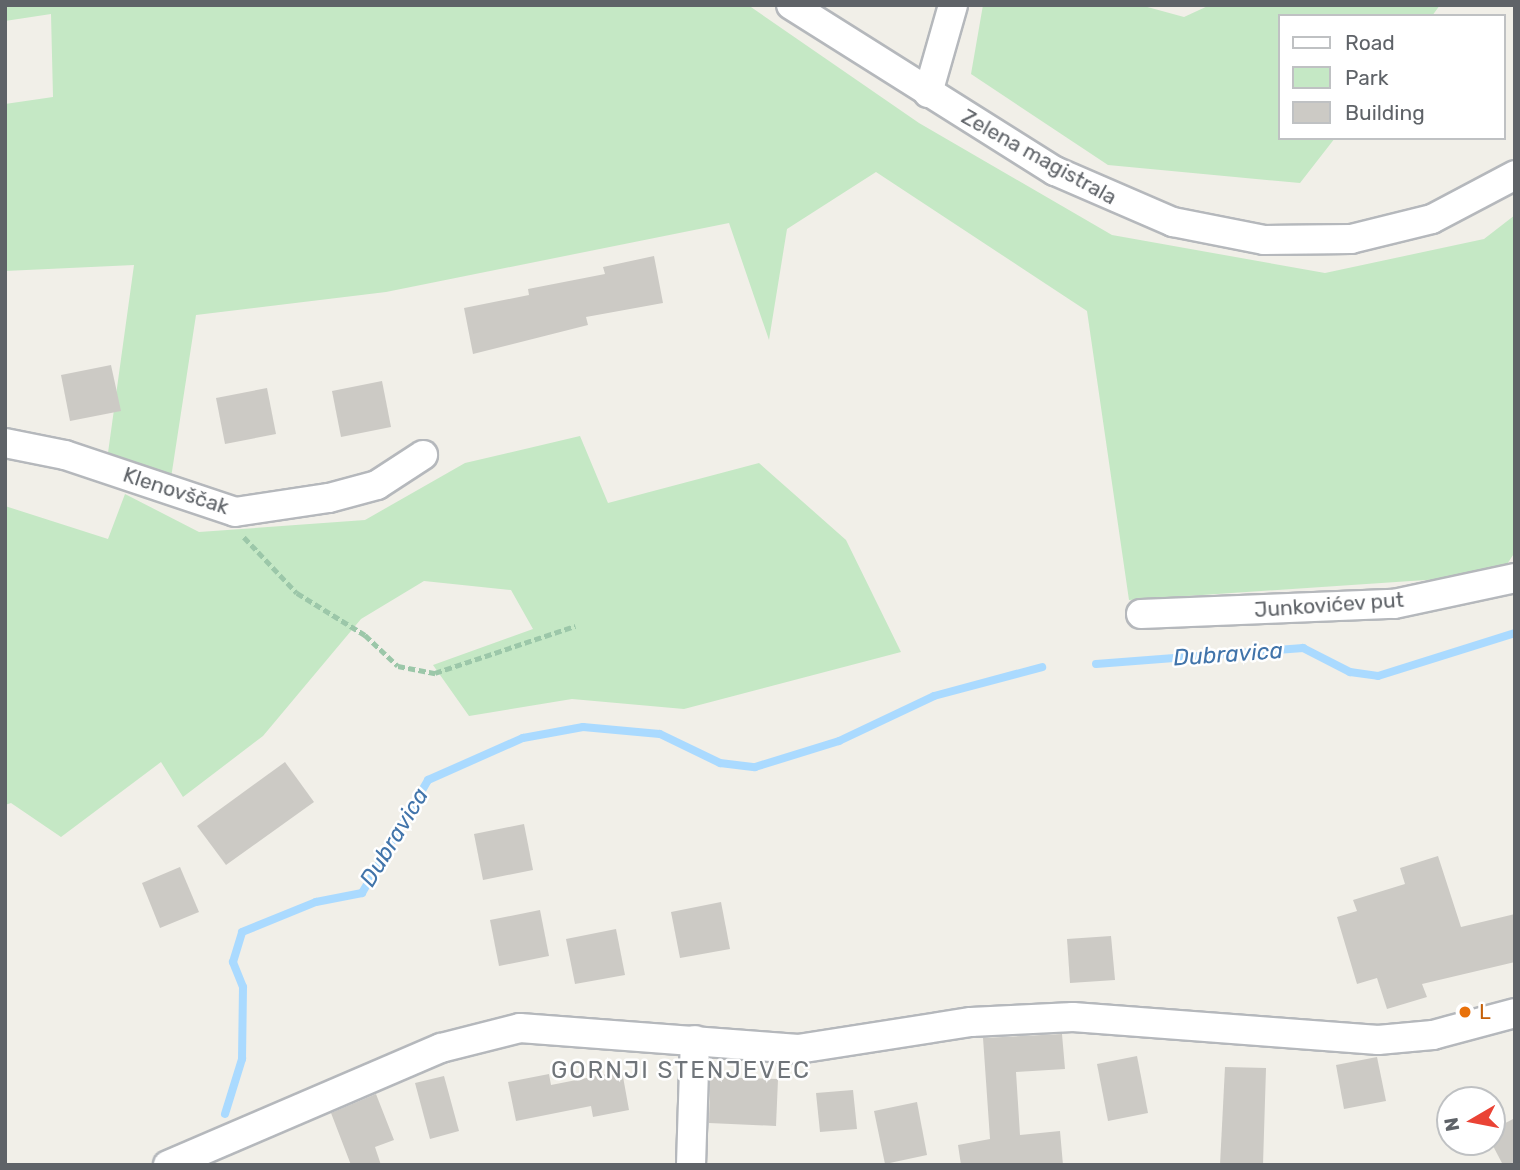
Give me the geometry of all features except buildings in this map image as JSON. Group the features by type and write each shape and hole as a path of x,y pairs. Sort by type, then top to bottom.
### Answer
{"street":[{"name":"Zelena magistrala","path":"791,5 1055,171 1127,206 1173,222 1264,240 1352,239 1432,219 1515,176"},
{"path":"928,93 953,5"},
{"name":"Klenovščak","path":"5,443 65,454 219,510 329,499 377,485 423,455"},
{"name":"Junkovićev put","path":"1142,614 1394,604 1515,578"},
{"path":"169,1165 266,1119 494,1032 573,1028 798,1049 1027,1017 1378,1040 1433,1035 1515,1013"},
{"path":"691,1165 695,1040"}],"path":[{"path":"219,510 297,593 365,635 398,666 435,673 575,626"}],"green space":[{"path":"5,5 748,5 919,123 1112,235 1325,273 1484,239 1515,215 1515,552 1500,575 1129,600 1087,311 876,172 787,229 769,340 729,223 386,292 196,315 171,478 107,460 134,265 5,271 5,104 53,97 51,14 5,21"},
{"path":"983,5 1140,5 1184,17 1210,5 1440,5 1433,14 1278,14 1278,140 1333,140 1300,183 1108,165 971,74"},
{"path":"580,436 608,503 759,463 846,540 901,652 684,709 572,699 469,716 433,665 533,629 511,590 424,581 361,619 263,736 183,797 161,762 61,837 11,803 5,805 5,506 108,539 125,494 199,532 365,520 465,463"}],"waterway":[{"name":"Dubravica","path":"1096,664 1303,648 1350,672 1378,676 1515,633"},
{"name":"Dubravica","path":"225,1114 242,1059 243,987 233,962 242,932 316,902 362,893 428,780 523,738 583,727 660,734 720,763 755,767 839,741 934,696 1042,667"}],"place":[{"name":"L","path":"1465,1012"}],"district":[{"name":"GORNJI STENJEVEC","path":"681,1071"}]}
